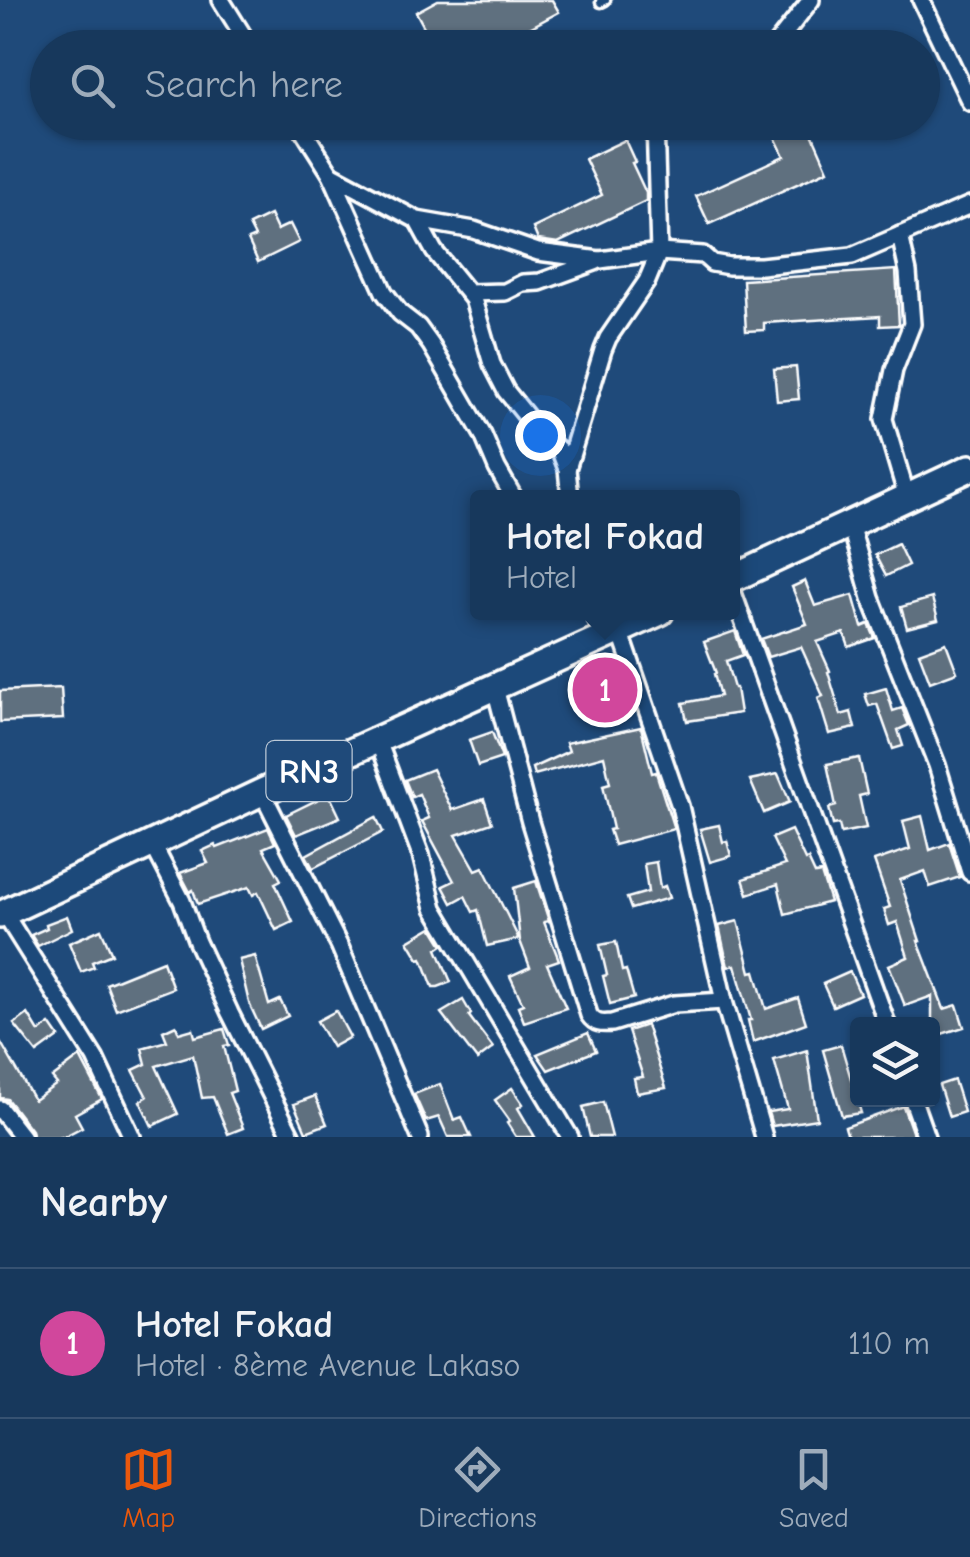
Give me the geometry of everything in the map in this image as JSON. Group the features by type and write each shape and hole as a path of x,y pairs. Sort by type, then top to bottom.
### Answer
{"highway":[{"path":"740,575 970,468"},
{"name":"RN3","path":"2,914 642,620"}],"street":[{"path":"221,0 239,30"},
{"path":"787,30 811,0"},
{"path":"921,0 935,30"},
{"path":"940,40 970,102"},
{"path":"309,140 331,174 384,292 431,346 483,435 509,490"},
{"path":"567,470 608,338 647,281 660,252 655,140"},
{"path":"331,174 417,220 474,230 538,252 600,260"},
{"path":"469,292 506,292 523,283 540,282 600,260 660,252 702,255 712,263 729,266 852,256 970,205"},
{"path":"417,220 434,251 474,299 492,364 506,392 560,451 569,490"},
{"path":"900,235 912,324 894,370 884,419 907,497"},
{"path":"850,524 871,598 937,765 970,872"},
{"path":"740,612 885,1017"},
{"path":"600,620 614,633 680,806 724,1001 764,1137"},
{"path":"495,688 558,920 594,1022 612,1022 674,1004 724,1001"},
{"path":"378,741 422,855 434,908 570,1137"},
{"path":"262,792 340,947 420,1137"},
{"path":"153,845 292,1137"},
{"path":"2,914 95,1058 132,1137"},
{"path":"915,1107 926,1137"},
{"path":"0,1109 22,1137"}],"building":[{"path":"438,0 552,0 559,12 526,30 426,30 416,12"},
{"path":"625,140 646,201 558,243 538,240 533,228 602,195 585,159"},
{"path":"776,140 815,140 828,170 709,224 696,196 784,156"},
{"path":"270,215 277,230 290,224 299,242 258,262 248,240 255,237 249,225"},
{"path":"896,270 899,325 880,326 880,316 764,323 764,330 746,331 743,280"},
{"path":"796,367 799,399 777,401 774,369"},
{"path":"898,544 908,565 886,576 875,555"},
{"path":"805,581 815,606 853,595 862,627 869,624 875,638 849,647 844,633 817,642 830,671 841,715 851,712 855,728 829,734 818,698 823,696 801,647 768,657 761,639 807,624 792,587"},
{"path":"932,598 938,620 907,628 901,607"},
{"path":"735,631 743,655 726,661 740,713 687,721 683,703 720,696 704,642"},
{"path":"946,643 957,672 930,682 919,653"},
{"path":"618,667 630,701 583,717 571,682"},
{"path":"61,688 63,719 0,722 0,691"},
{"path":"886,688 893,711 902,708 909,725 898,730 903,746 893,749 877,704 869,706 865,694"},
{"path":"641,727 652,773 656,772 674,829 614,845 603,785 610,783 604,756 534,775 532,768 569,751 566,743"},
{"path":"492,732 502,758 478,766 469,740"},
{"path":"859,758 867,794 859,796 866,828 841,833 839,824 833,825 829,808 836,806 827,764"},
{"path":"432,769 452,810 484,799 492,823 456,835 476,870 483,867 519,939 487,946 478,910 473,912 465,896 452,903 443,886 454,881 422,821 429,818 419,794 412,797 405,780"},
{"path":"778,774 790,802 764,813 750,780"},
{"path":"329,794 340,817 296,835 286,815"},
{"path":"922,816 930,850 949,843 960,877 930,887 925,871 900,880 944,1009 957,1005 964,1027 940,1034 940,1017 932,1017 932,996 905,1006 889,965 908,957 897,922 889,925 884,909 890,907 874,861 910,849 903,821"},
{"path":"376,817 383,832 313,868 306,855"},
{"path":"719,825 731,856 710,862 700,829"},
{"path":"268,828 275,843 263,848 281,880 275,883 293,922 276,930 258,892 253,895 249,887 198,904 180,873 208,863 202,851"},
{"path":"791,830 805,860 808,859 815,874 821,873 830,902 785,914 778,884 748,894 743,879 785,865 772,838"},
{"path":"656,862 660,888 665,886 669,898 631,909 627,898 648,892 644,864"},
{"path":"536,881 549,921 544,922 559,960 547,964 566,1008 524,1022 518,1006 523,1004 510,976 530,967 520,941 514,888"},
{"path":"67,916 72,929 38,946 31,935"},
{"path":"738,921 751,972 755,971 766,1009 798,998 806,1023 753,1042 751,1020 735,965 728,967 719,926"},
{"path":"432,927 443,945 437,949 451,982 438,987 433,987 422,958 408,941"},
{"path":"101,929 112,954 92,962 94,967 81,972 69,943"},
{"path":"616,942 622,971 626,970 634,998 610,1004 600,945"},
{"path":"255,956 269,1005 280,1000 288,1016 261,1029 249,1003 239,960"},
{"path":"163,961 173,988 116,1010 106,984"},
{"path":"850,972 860,994 833,1006 823,984"},
{"path":"463,1000 469,1016 493,1048 477,1060 441,1013"},
{"path":"336,1011 350,1037 332,1047 317,1021"},
{"path":"28,1014 39,1032 50,1024 59,1037 37,1053 14,1024"},
{"path":"176,1025 179,1033 193,1029 195,1037 224,1029 235,1091 229,1093 243,1128 228,1134 213,1097 202,1098 193,1055 156,1066 178,1114 152,1126 140,1101 147,1097 133,1070 146,1064 142,1048 167,1041 163,1031"},
{"path":"646,1025 666,1088 637,1093 634,1078 643,1077 628,1031"},
{"path":"588,1033 596,1051 548,1070 537,1054"},
{"path":"0,1041 34,1100 57,1084 52,1078 80,1057 102,1099 75,1114 82,1127 63,1137 33,1137 7,1099 0,1098"},
{"path":"841,1045 850,1076 850,1107 859,1107 861,1113 842,1116 823,1050"},
{"path":"807,1050 817,1119 772,1126 768,1112 788,1109 774,1060"},
{"path":"954,1080 964,1112 949,1117 940,1085"},
{"path":"440,1084 454,1120 462,1117 471,1137 448,1137 439,1117 426,1121 414,1094"},
{"path":"512,1088 523,1104 518,1108 535,1137 516,1137 495,1100"},
{"path":"315,1096 327,1124 306,1132 294,1104"},
{"path":"603,1102 612,1137 590,1137 583,1107"},
{"path":"903,1107 914,1137 848,1137 845,1127"}],"place":[{"name":"Hotel Fokad","path":"605,690"}]}
